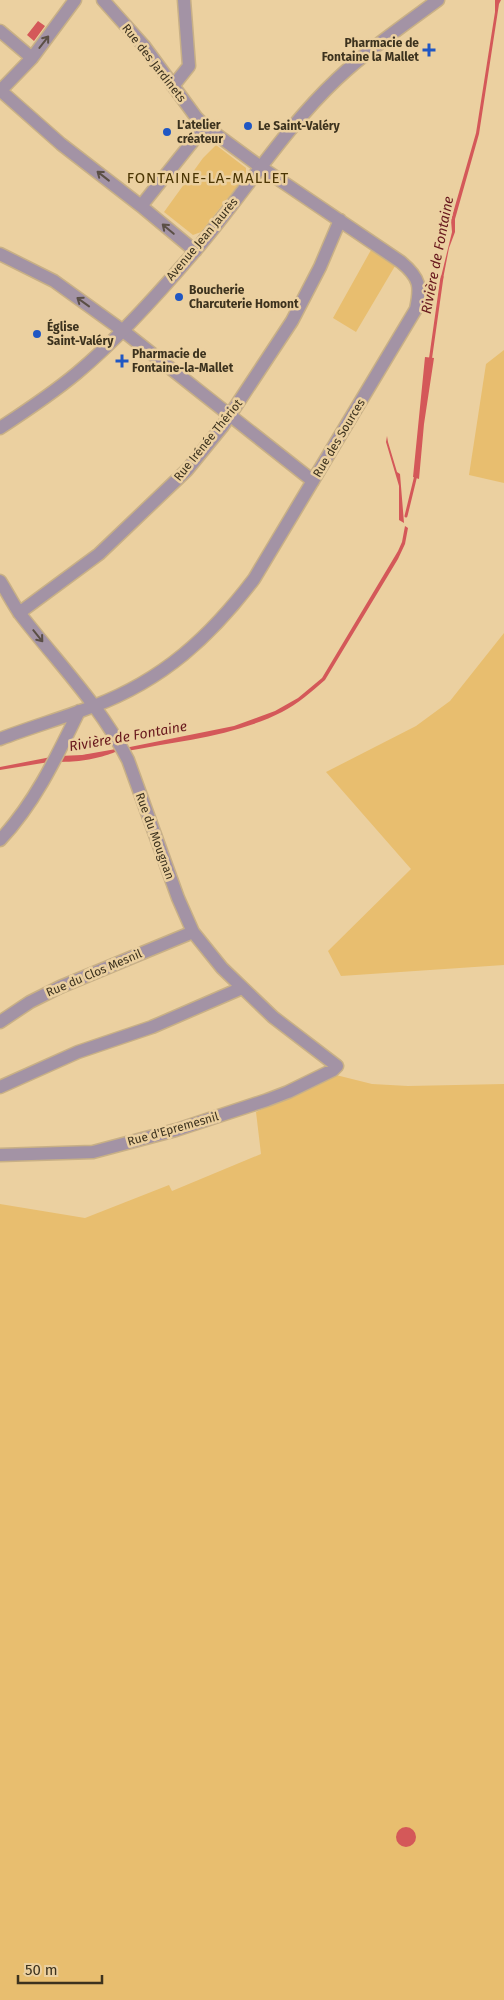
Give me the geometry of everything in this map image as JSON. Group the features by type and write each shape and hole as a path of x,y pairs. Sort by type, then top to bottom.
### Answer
{"street":[{"path":"75,0 32,58 1,91 61,144 195,251"},
{"name":"Rue des Jardinets","path":"103,0 144,46 196,117 205,126 262,168"},
{"path":"173,86 189,66 184,0"},
{"name":"Avenue Jean Jaurès","path":"0,428 78,373 122,330 195,251 286,135 337,79 438,0"},
{"path":"0,32 32,58"},
{"path":"141,206 205,126"},
{"name":"Rue des Sources","path":"0,739 94,706 161,672 198,644 230,612 254,579 416,309 419,295 418,283 413,272 262,168"},
{"name":"Rue Irénée Thériot","path":"19,613 98,554 152,505 186,470 230,416 292,321 320,267 340,220"},
{"path":"0,254 54,281 122,330 313,481"},
{"name":"Rue du Mougnan","path":"0,582 19,613 94,706 120,745 128,760 192,932 204,949 272,1016 337,1066"},
{"path":"0,840 29,804 60,750 79,711"},
{"name":"Rue du Clos Mesnil","path":"0,1022 30,1002 60,987 192,932"},
{"path":"0,1087 78,1052 152,1027 242,988"},
{"name":"Rue d'Epremesnil","path":"0,1155 93,1152 176,1130 288,1092 333,1070 337,1066"}],"shaded area":[{"path":"495,0 501,0 479,134 455,219 455,232 449,248 443,279 441,277 452,232 451,220 476,133 495,12"},
{"path":"38,21 45,26 34,41 27,35"},
{"path":"216,145 246,168 246,175 201,232 193,235 164,212 203,158"},
{"path":"371,250 395,266 356,332 333,318"},
{"path":"504,350 504,483 469,475 486,364"},
{"path":"425,357 434,358 424,424 419,479 413,477"},
{"path":"387,436 397,472 400,474 404,523 399,520 399,486 386,442"},
{"path":"405,526 408,528 405,544 398,559 325,680 309,693 282,712 245,727 206,737 127,751 125,748 234,726 275,711 298,698 322,678 398,551"},
{"path":"504,633 504,965 341,976 328,951 411,869 326,772 416,726 450,701"},
{"path":"116,749 118,753 115,752 95,758 70,762 57,761 60,756 82,755"},
{"path":"51,757 49,762 0,770 0,767"},
{"path":"336,1075 372,1084 408,1086 504,1084 504,2000 0,2000 0,1204 85,1218 169,1185 172,1191 261,1154 256,1112"},
{"path":"406,1827 413,1830 416,1837 413,1844 406,1847 399,1844 396,1837 399,1830"}],"waterway":[{"name":"Rivière de Fontaine","path":"430,362 442,277"},
{"name":"Rivière de Fontaine","path":"406,516 416,475"},
{"name":"Rivière de Fontaine","path":"62,760 88,756"}],"place":[{"name":"Pharmacie de Fontaine la Mallet","path":"429,50"},
{"name":"Le Saint-Valéry","path":"248,126"},
{"name":"L'atelier créateur","path":"167,132"},
{"name":"Boucherie Charcuterie Homont","path":"179,297"},
{"name":"Église Saint-Valéry","path":"37,334"},
{"name":"Pharmacie de Fontaine-la-Mallet","path":"122,361"}],"district":[{"name":"FONTAINE-LA-MALLET","path":"208,178"}]}
